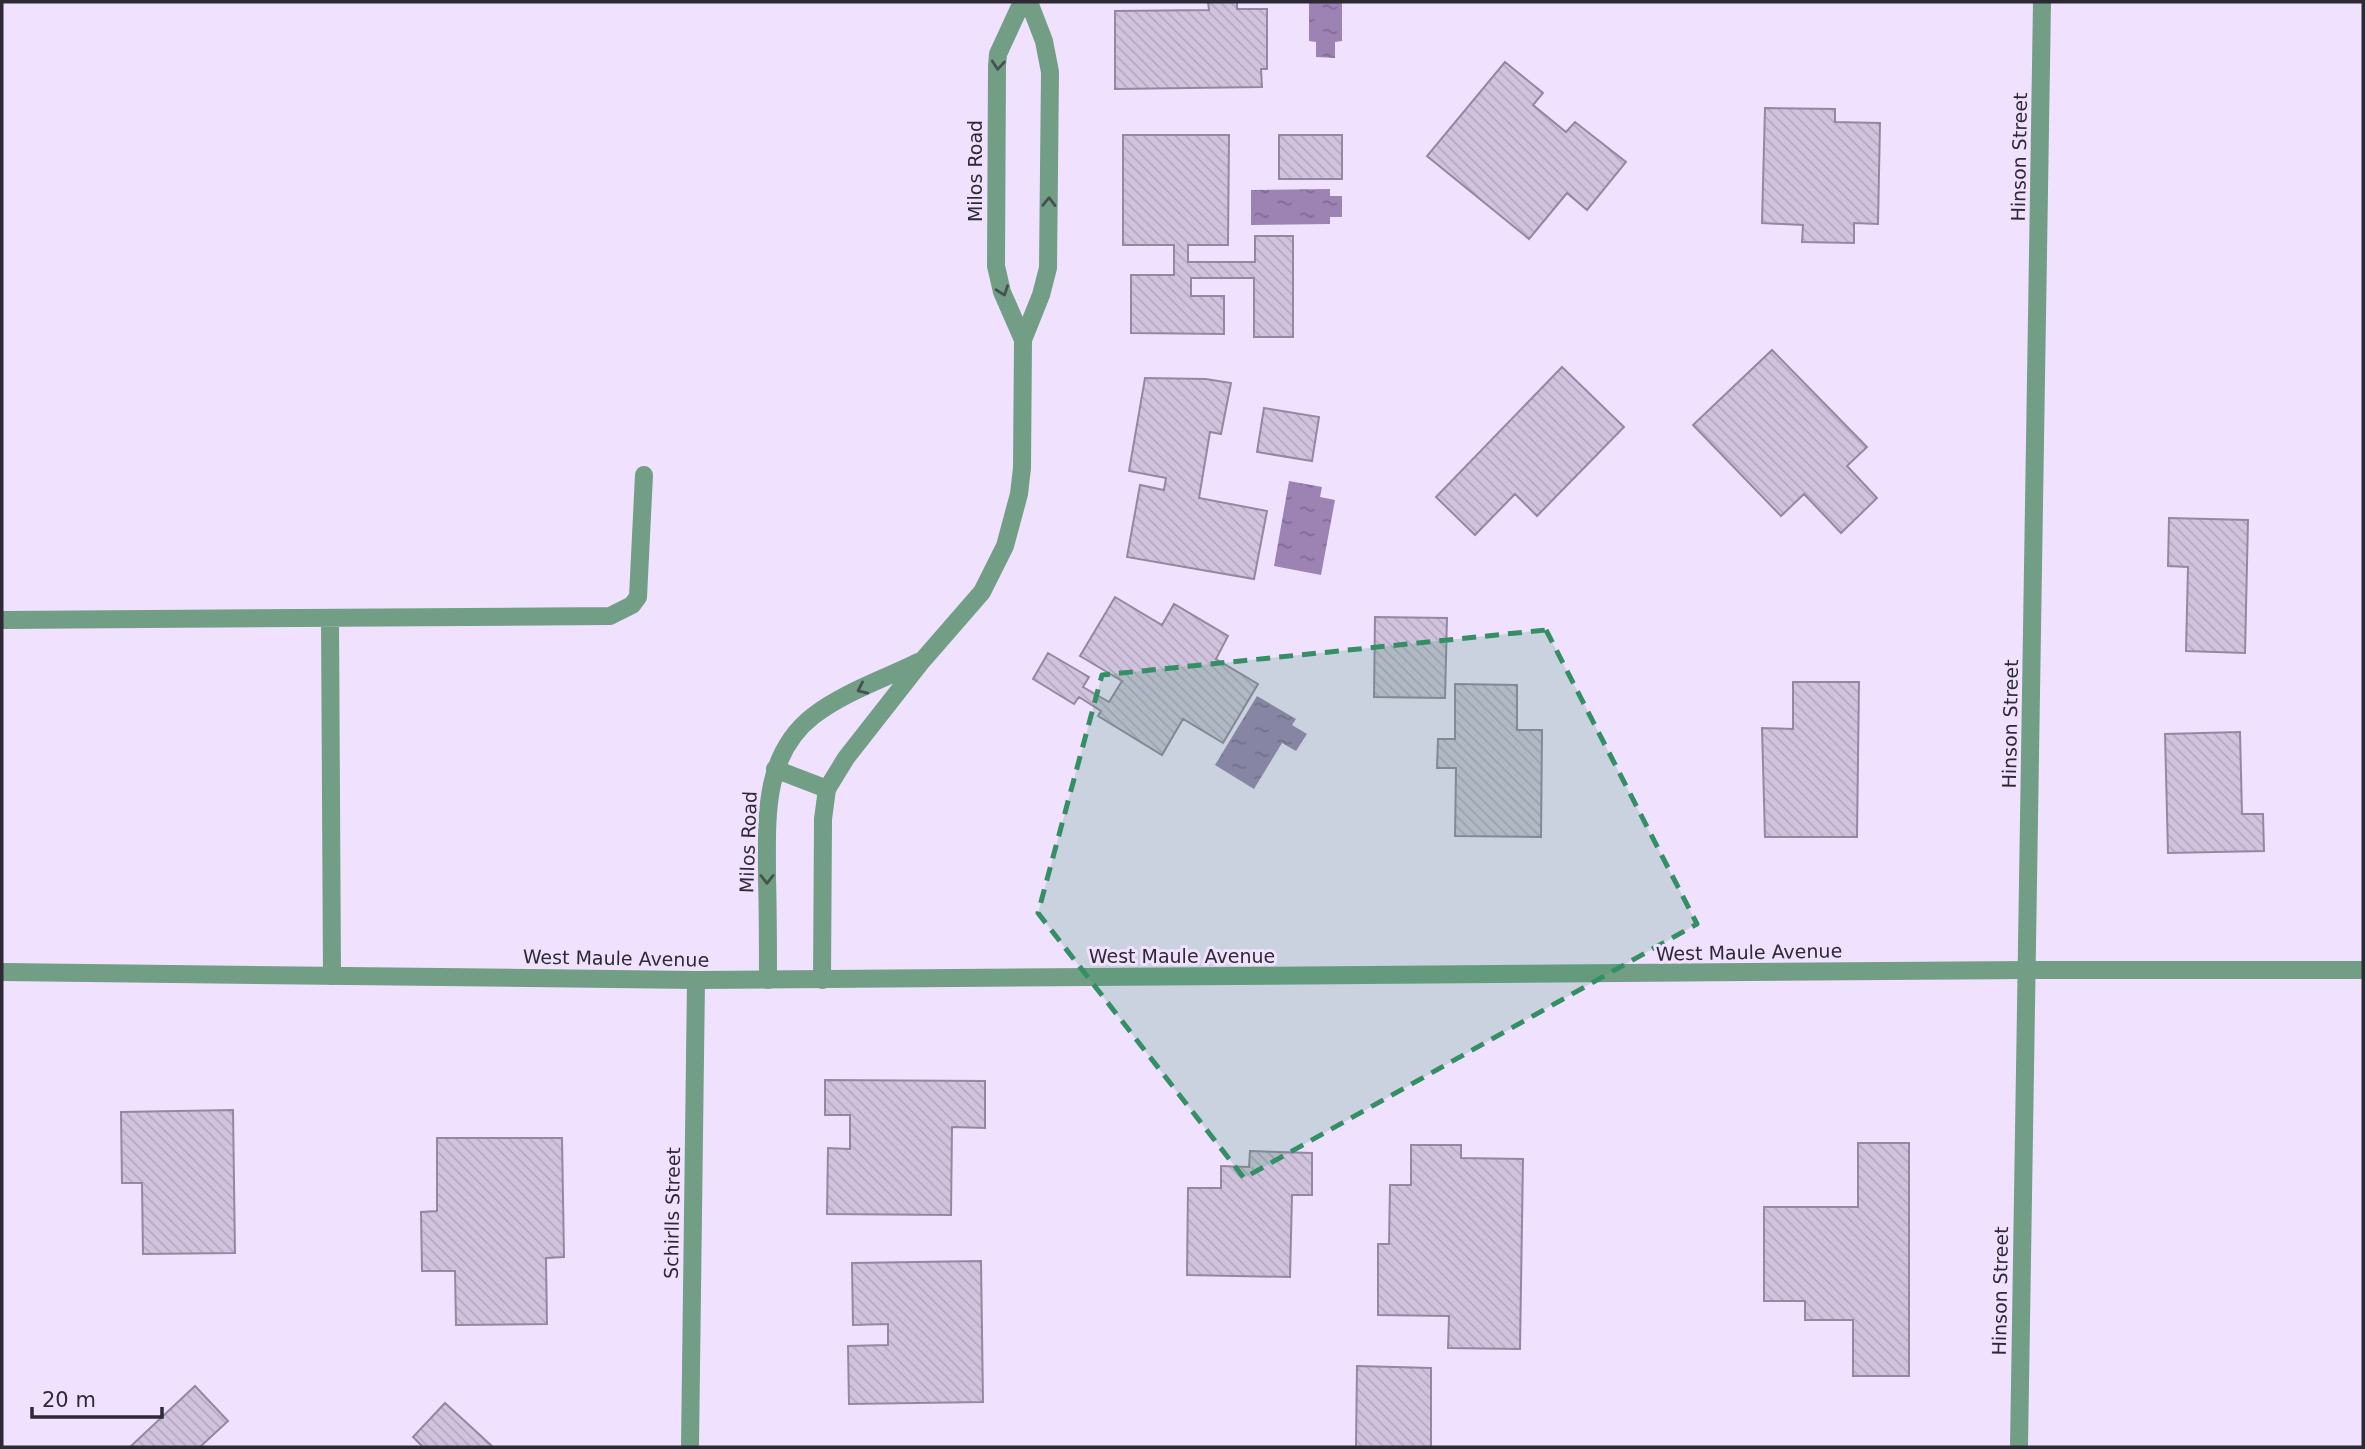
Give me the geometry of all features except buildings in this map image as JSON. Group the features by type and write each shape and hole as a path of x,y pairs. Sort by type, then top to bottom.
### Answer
{"street":[{"name":"Milos Road","path":"1022,2 998,54 996,266 1002,292 1023,340"},
{"name":"Milos Road","path":"822,979 822,819 827,789 846,758 922,661 964,616 982,592 1000,557 1014,519 1022,468 1023,340 1041,295 1048,268 1050,72 1047,49 1029,2"},
{"name":"Hinson Street","path":"2019,1447 2042,2"},
{"path":"2,621 593,618 621,612 638,597 644,475"},
{"path":"330,618 332,976"},
{"name":"Milos Road","path":"768,979 767,812 775,769 795,735 819,711 922,661"},
{"path":"775,769 827,789"},
{"name":"West Maule Avenue","path":"2,972 696,980 2363,970"},
{"name":"Schirlls Street","path":"690,1447 696,980"}],"highlighted area":[{"path":"1546,630 1697,924 1244,1178 1038,913 1102,675"}],"water":[{"path":"1309,2 1342,2 1342,41 1335,42 1335,58 1316,57 1316,42 1309,41"},
{"path":"1330,189 1330,196 1342,196 1342,217 1330,217 1330,224 1251,225 1251,190"},
{"path":"1289,481 1322,487 1320,497 1335,500 1321,575 1274,566"},
{"path":"1257,696 1296,719 1292,725 1307,734 1296,751 1282,743 1254,789 1215,765"}]}
